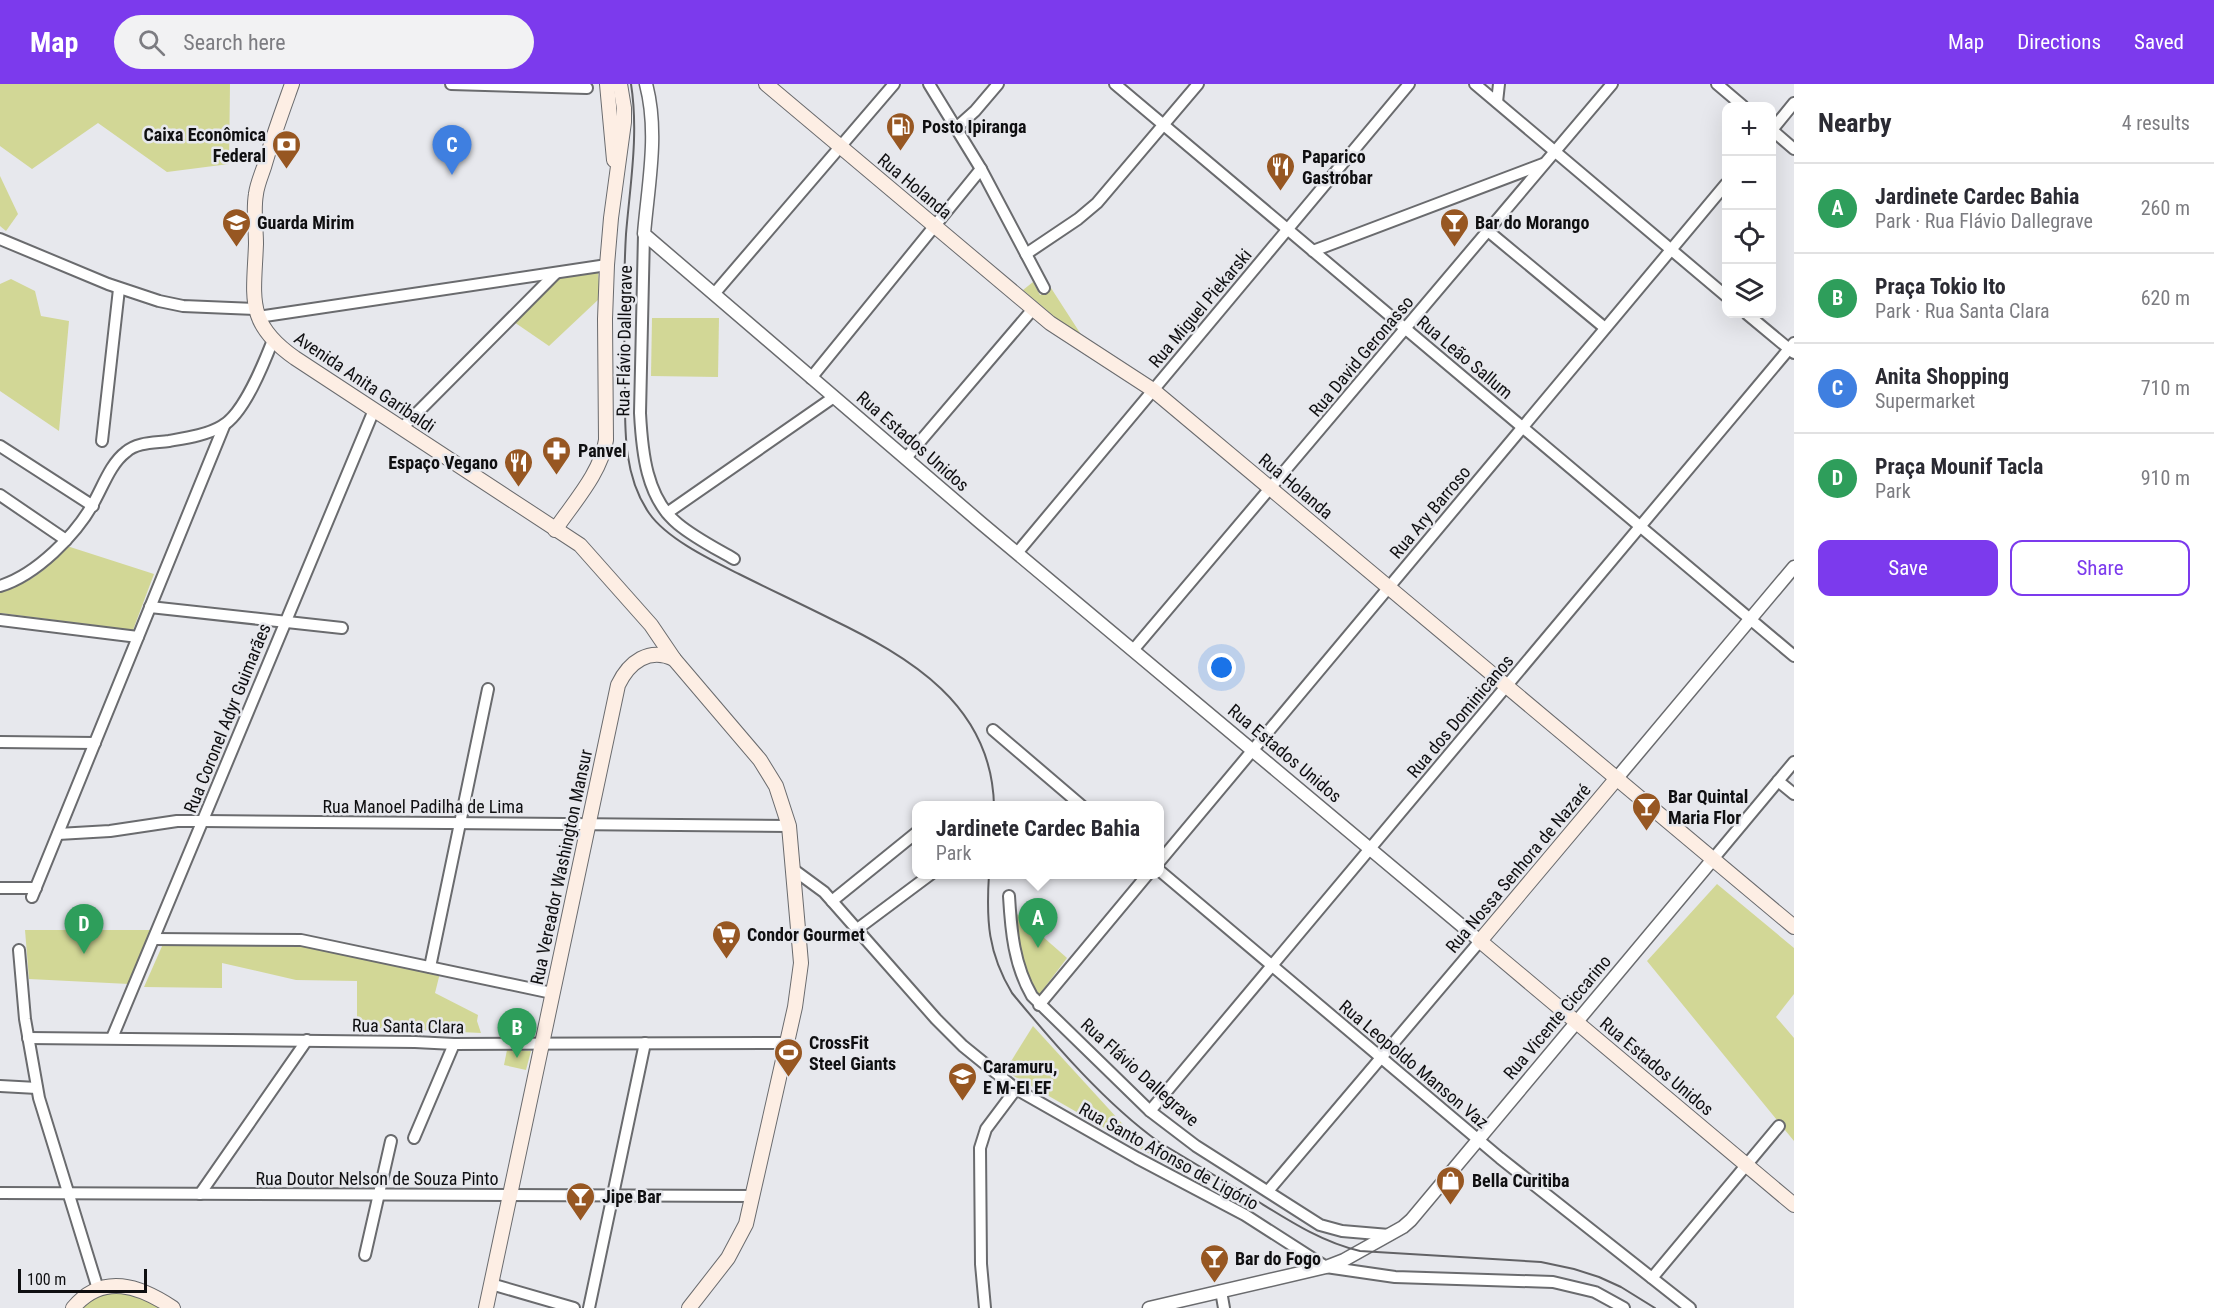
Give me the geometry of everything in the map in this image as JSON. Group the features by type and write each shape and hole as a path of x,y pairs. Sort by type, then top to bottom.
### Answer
{"main road":[{"path":"257,313 254,294 256,191 292,84"},
{"name":"Rua Flávio Dallegrave","path":"607,84 616,177"},
{"name":"Rua Flávio Dallegrave","path":"555,530 598,465 606,440 607,265 624,122 620,84"},
{"name":"Rua Holanda","path":"766,84 1062,333 1119,366 1153,390 1794,927"},
{"name":"Avenida Anita Garibaldi","path":"257,313 273,340 295,358 580,545 651,625 674,659 769,773 781,797 789,826 794,870 801,963 797,996 746,1224 734,1249 689,1308"},
{"name":"Avenida Anita Garibaldi","path":"555,530 646,634 650,643 645,655"},
{"path":"645,655 660,654 674,659"},
{"name":"Rua Vereador Washington Mansur","path":"486,1308 618,685 627,670 645,655"},
{"name":"Rua Nossa Senhora de Nazaré","path":"1480,941 1617,778"},
{"name":"Rua Estados Unidos","path":"1480,941 1794,1205"},
{"path":"73,1308 98,1289 132,1287 153,1294 173,1308"}],"street":[{"path":"451,84 587,88"},
{"name":"Rua Flávio Dallegrave","path":"646,84 652,115 652,136 644,234 641,434 651,482 667,513 690,533 734,559"},
{"path":"714,294 894,84"},
{"path":"929,84 981,169 1044,288"},
{"path":"956,128 975,111 998,84"},
{"name":"Rua Leão Sallum","path":"1115,84 1794,656"},
{"path":"1026,254 1093,207 1198,84"},
{"name":"Rua Miguel Piekarski","path":"1017,553 1409,84"},
{"path":"1475,84 1722,293"},
{"path":"1497,102 1499,84"},
{"name":"Rua David Geronasso","path":"1134,649 1612,84"},
{"path":"1717,84 1738,102"},
{"path":"1776,125 1794,103"},
{"path":"1776,133 1794,149"},
{"path":"1313,250 1545,164"},
{"path":"811,378 981,169"},
{"name":"Rua Ary Barroso","path":"1164,856 1722,189"},
{"path":"1488,231 1605,328"},
{"name":"Rua Estados Unidos","path":"644,234 1017,553 1480,941"},
{"path":"0,239 119,289 177,305 257,313 607,265"},
{"path":"402,428 556,273"},
{"path":"102,441 119,289"},
{"path":"906,459 1033,309"},
{"path":"1752,318 1792,348"},
{"path":"0,888 34,893 224,426 250,392 273,340"},
{"name":"Rua dos Dominicanos","path":"1150,1110 1792,348"},
{"path":"667,513 834,397"},
{"name":"Rua Coronel Adyr Guimarães","path":"112,1038 374,410"},
{"path":"0,586 34,567 66,540 93,506 117,460 128,450 138,446 192,437 224,426"},
{"path":"0,446 93,506"},
{"path":"0,495 66,540"},
{"name":"Rua Nossa Senhora de Nazaré","path":"1617,778 1794,567"},
{"path":"150,607 342,628"},
{"path":"0,620 138,637"},
{"path":"430,967 488,689"},
{"path":"993,730 1076,801"},
{"path":"0,742 95,743"},
{"name":"Rua Vicente Ciccarino","path":"1149,1308 1326,1267 1389,1236 1411,1220 1794,762"},
{"path":"1778,781 1794,794"},
{"name":"Rua Manoel Padilha de Lima","path":"58,834 110,831 159,823 203,820 789,826"},
{"path":"832,901 912,836"},
{"name":"Rua Santo Afonso de Ligório","path":"794,870 818,886 942,1026 1016,1089 1137,1158 1236,1210 1326,1267"},
{"name":"Rua Leopoldo Manson Vaz","path":"1164,874 1478,1140 1652,1278"},
{"path":"856,930 924,879"},
{"path":"1039,1005 1144,879"},
{"name":"Rua Flávio Dallegrave","path":"1009,896 1015,953 1025,984 1039,1005 1150,1110 1196,1146 1320,1225 1342,1231 1389,1236"},
{"path":"154,939 301,940 552,993"},
{"name":"Rua Nossa Senhora de Nazaré","path":"1268,1191 1480,941"},
{"path":"19,950 28,1038 37,1088 98,1289"},
{"name":"Rua Santa Clara","path":"28,1038 307,1040 454,1044 788,1043"},
{"path":"200,1194 307,1040"},
{"path":"589,1308 645,1043"},
{"path":"414,1138 454,1044"},
{"path":"0,1086 37,1088"},
{"path":"985,1308 981,1264 980,1148 986,1129 1016,1089"},
{"path":"1690,1308 1652,1278 1779,1126"},
{"path":"365,1255 391,1141"},
{"name":"Rua Doutor Nelson de Souza Pinto","path":"0,1193 753,1196"},
{"path":"1326,1267 1414,1278 1553,1282 1594,1292 1624,1308"},
{"path":"491,1284 574,1308"},
{"path":"1221,1291 1224,1308"}],"green space":[{"path":"0,84 230,84 229,164 167,172 98,123 32,169 0,146"},
{"path":"0,176 18,214 6,231 0,226"},
{"path":"598,271 600,298 549,346 514,322 562,275"},
{"path":"11,279 35,291 41,316 69,321 59,431 0,391 0,284"},
{"path":"1033,282 1040,295 1051,288 1082,336 1023,290"},
{"path":"652,318 719,318 718,377 651,376"},
{"path":"67,546 154,574 133,630 0,613 0,591 20,585 38,574"},
{"path":"1717,884 1794,948 1794,994 1776,1017 1794,1038 1794,1141 1647,961"},
{"path":"1017,914 1067,958 1039,995 1025,966 1020,946"},
{"path":"25,930 152,930 129,984 29,979"},
{"path":"163,944 300,945 440,973 435,993 478,1015 477,1021 481,1033 357,1027 357,981 296,980 222,963 222,988 144,987"},
{"path":"1033,1026 1150,1154 1005,1071"},
{"path":"507,1050 531,1051 526,1070 504,1065"},
{"path":"104,1292 132,1292 162,1308 81,1308 93,1296"}],"railway":[{"path":"631,84 634,141 624,271 625,414 630,466 640,498 657,523 690,548 859,633 916,668 941,689 962,712 979,740 990,771 993,801"},
{"path":"989,879 990,936 998,964 1012,993 1100,1092 1159,1142 1292,1222 1346,1247 1360,1251 1541,1262 1599,1277 1621,1287 1655,1308"}],"place":[{"name":"Posto Ipiranga","path":"901,152"},
{"name":"Caixa Econômica Federal","path":"287,170"},
{"name":"Anita Shopping","path":"452,175"},
{"name":"Paparico Gastrobar","path":"1281,192"},
{"name":"Guarda Mirim","path":"236,248"},
{"name":"Bar do Morango","path":"1454,248"},
{"name":"Panvel","path":"557,476"},
{"name":"Espaço Vegano","path":"519,488"},
{"name":"Bar Quintal Maria Flor","path":"1647,832"},
{"name":"Jardinete Cardec Bahia","path":"1038,948"},
{"name":"Praça Mounif Tacla","path":"84,954"},
{"name":"Condor Gourmet","path":"726,960"},
{"name":"Praça Tokio Ito","path":"517,1058"},
{"name":"CrossFit Steel Giants","path":"788,1078"},
{"name":"Caramuru, E M-EI EF","path":"962,1102"},
{"name":"Bella Curitiba","path":"1451,1206"},
{"name":"Jipe Bar","path":"581,1222"},
{"name":"Bar do Fogo","path":"1214,1284"}]}
